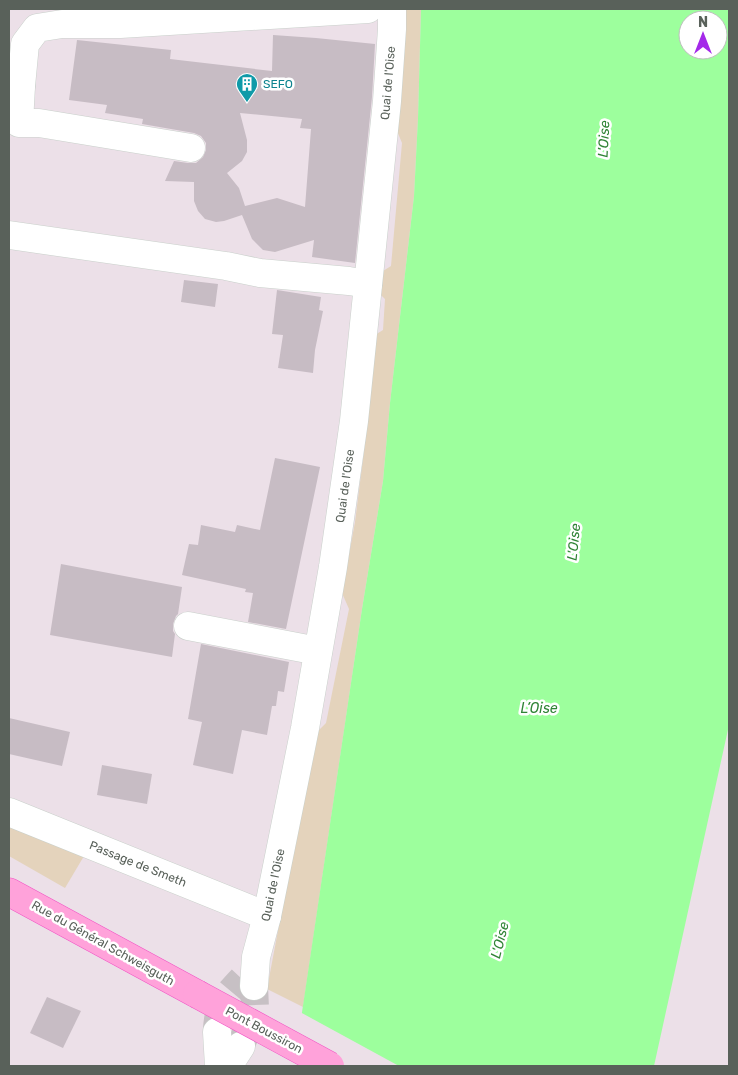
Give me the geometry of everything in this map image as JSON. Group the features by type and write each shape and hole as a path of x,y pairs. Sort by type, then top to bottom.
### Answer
{"main road":[{"name":"Rue du Général Schweisguth","path":"9,892 197,994"},
{"name":"Pont Boussiron","path":"197,994 330,1066"}],"street":[{"path":"191,148 39,123 19,123 15,86 24,44 38,28 62,24 120,24 368,9"},
{"name":"Quai de l'Oise","path":"250,974 267,916 305,728 333,567 354,421 387,101 392,9"},
{"path":"9,235 226,266 260,274 368,284"},
{"path":"188,626 318,651"},
{"name":"Passage de Smeth","path":"9,812 267,916"},
{"path":"217,1032 219,1066"}],"shaded area":[{"path":"403,9 421,9 414,196 383,481 362,609 303,1007 267,989 315,734 326,723 349,609 342,593 355,522 365,443 375,335 383,330 385,299 379,293 383,271 391,266 402,143 395,126"},
{"path":"9,825 84,856 65,888 9,856"}],"water":[{"name":"L’Oise","path":"421,9 729,9 729,725 654,1066 294,1066 362,609 383,481 414,196"}],"pier":[{"path":"300,1012 399,1066 291,1066"}],"building":[{"path":"273,35 375,44 372,97 355,263 312,257 314,240 275,252 263,250 252,239 242,215 216,222 205,219 198,211 194,201 194,182 165,181 174,161 196,163 203,157 206,143 201,136 194,133 142,124 143,119 105,113 107,105 69,100 77,40 171,50 170,59 272,71","holes":["240,113 302,119 300,128 311,129 305,207 277,198 245,206 239,188 227,173 242,161 247,152 247,140"]},
{"path":"184,280 218,284 215,307 181,302"},
{"path":"277,290 321,297 319,310 323,311 315,350 313,373 278,368 283,335 272,334"},
{"path":"275,458 320,467 286,629 248,622 253,593 245,592 246,589 182,575 189,544 198,545 201,525 235,532 237,525 260,530"},
{"path":"61,564 182,587 178,614 173,624 175,634 172,657 50,635"},
{"path":"201,644 289,662 284,692 278,691 276,706 272,706 267,735 242,730 233,774 193,765 202,722 188,719"},
{"path":"9,718 70,732 62,766 9,754"},
{"path":"102,765 152,774 147,804 97,795"},
{"path":"47,997 81,1011 63,1048 30,1033"}],"tunnel":[{"path":"217,1030 221,1008 231,991 242,979"},
{"path":"241,1044 254,1017 254,986"}],"place":[{"name":"SEFO","path":"247,103"}],"water label":[{"name":"L'Oise","path":"604,139"},
{"name":"L'Oise","path":"574,542"},
{"name":"L'Oise","path":"500,940"}]}
